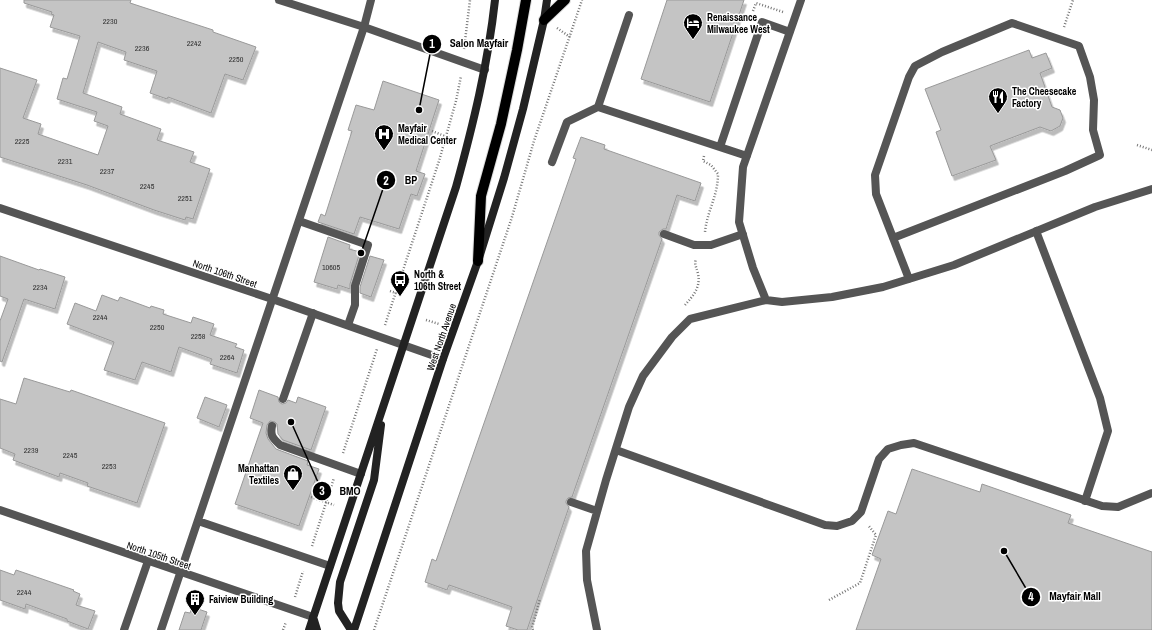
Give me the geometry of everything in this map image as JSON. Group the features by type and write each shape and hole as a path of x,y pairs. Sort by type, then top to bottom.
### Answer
{"main road":[{"path":"308,630 456,187 473,126 485,70 496,0"},
{"path":"478,261 481,196 501,124 526,0"},
{"name":"West North Avenue","path":"354,630 443,359 478,261 504,178 544,20 547,0"},
{"path":"544,20 565,0"},
{"path":"351,630 339,612 338,603 340,582 374,480 384,405"},
{"path":"313,617 317,630"}],"street":[{"path":"278,0 364,27 485,70"},
{"path":"161,630 364,27 370,0"},
{"path":"766,300 753,268 739,222 743,167 801,0"},
{"path":"598,107 629,15"},
{"path":"720,147 762,22 790,32"},
{"path":"893,238 1100,155 1093,130 1094,100 1090,77 1079,46 1012,22 942,52 915,66 909,77 875,175 876,194 893,238 909,279"},
{"path":"552,162 567,122 598,107 747,156"},
{"path":"597,630 587,580 586,551 597,511 629,407 643,376 672,337 690,319 766,300 782,302 832,297 883,287 954,265 1095,206 1152,189"},
{"name":"North 106th Street","path":"0,208 272,299 443,359"},
{"path":"299,221 368,245 355,286 355,305 348,326"},
{"path":"1036,231 1100,398 1108,431 1085,501"},
{"path":"664,234 694,244 711,245 743,234"},
{"path":"283,398 313,314"},
{"path":"272,426 270,433 280,445 361,474"},
{"path":"616,450 825,525 837,526 852,521 861,512 880,459 888,449 914,443 1102,506 1118,507 1152,493"},
{"path":"571,502 597,511"},
{"name":"North 105th Street","path":"0,510 313,617"},
{"path":"198,521 330,566"},
{"path":"124,630 148,561"}],"path":[{"path":"464,44 470,0"},
{"path":"374,630 507,232 534,141 582,0"},
{"path":"1060,39 1074,0"},
{"path":"388,314 403,276 426,203 461,78"},
{"path":"432,131 452,139"},
{"path":"1137,145 1152,150"},
{"path":"705,232 706,223 718,187 718,174 711,164 703,160 706,152"},
{"path":"685,305 695,293 699,283 695,263 696,256"},
{"path":"396,274 403,276"},
{"path":"390,291 397,293"},
{"path":"424,319 439,324"},
{"path":"344,450 376,354"},
{"path":"312,546 335,477"},
{"path":"311,497 334,505"},
{"path":"829,600 860,583 876,535"},
{"path":"297,588 304,567"},
{"path":"533,630 532,628 540,599"}],"building":[{"path":"24,0 131,0 130,3 213,30 213,32 256,47 243,80 225,74 211,113 168,97 167,99 150,93 157,71 124,60 126,52 98,42 83,93 122,107 120,114 161,129 157,140 194,152 190,162 210,169 193,219 186,217 185,220 87,185 0,157 0,68 37,80 23,118 41,124 38,134 98,155 108,126 94,121 97,112 57,99 63,78 67,79 80,36 50,27 54,15 51,14 52,12 24,3"},
{"name":"Renaissance Milwaukee West","path":"667,0 744,0 710,102 641,79"},
{"name":"The Cheesecake Factory","path":"1029,50 1032,58 1046,53 1052,68 1040,73 1052,107 1060,110 1063,118 1060,126 1051,131 1040,127 990,146 996,160 952,176 936,132 941,130 925,89"},
{"name":"Mayfair Medical Center","path":"383,81 439,100 416,171 425,174 417,196 411,194 399,229 360,217 354,234 318,222 321,214 325,216 352,131 348,130 356,105 374,110"},
{"path":"581,137 605,145 604,149 701,183 695,201 677,195 666,229 659,232 662,239 572,497 568,498 566,501 569,507 527,630 518,630 506,626 512,607 449,585 447,590 425,582 432,559 436,561 576,159 573,158"},
{"path":"328,237 350,245 349,249 360,252 350,284 350,289 338,285 337,289 314,282"},
{"path":"0,256 39,270 40,269 65,277 55,309 24,299 2,362 0,361 0,321 8,299 0,296"},
{"path":"370,256 384,260 371,297 360,293 360,287"},
{"path":"102,295 118,301 120,297 150,308 151,306 164,310 163,314 191,323 193,317 214,324 210,335 237,344 235,347 244,350 237,373 210,364 212,359 179,347 171,372 142,362 135,380 104,370 114,342 67,324 75,303 96,311"},
{"path":"24,378 70,392 71,390 165,423 137,503 87,486 88,483 60,473 59,477 13,460 15,454 0,448 0,399 16,404"},
{"path":"259,390 278,397 279,402 282,404 286,403 288,400 296,403 298,397 326,407 311,450 283,440 278,434 277,424 275,422 270,421 267,425 266,433 268,439 276,449 308,461 307,465 319,469 299,526 235,504 263,423 250,418"},
{"path":"205,397 227,405 219,427 197,418"},
{"path":"912,469 980,492 982,484 1071,515 1068,523 1152,552 1152,630 856,630 881,559 872,555 888,511 896,514"},
{"path":"0,570 14,575 16,570 74,590 73,591 80,594 76,605 95,611 88,629 67,621 67,619 26,604 25,609 0,600"},
{"name":"Faiview Building","path":"192,607 207,612 201,630 179,630 185,612 190,613"}],"place":[{"name":"Renaissance Milwaukee West","path":"693,40"},
{"name":"Salon Mayfair","path":"419,110"},
{"name":"The Cheesecake Factory","path":"998,114"},
{"name":"Mayfair Medical Center","path":"384,151"},
{"name":"BP","path":"361,253"},
{"name":"North & 106th Street","path":"400,297"},
{"name":"BMO","path":"291,422"},
{"name":"Manhattan Textiles","path":"293,491"},
{"name":"Mayfair Mall","path":"1004,551"},
{"name":"Faiview Building","path":"195,616"}]}
